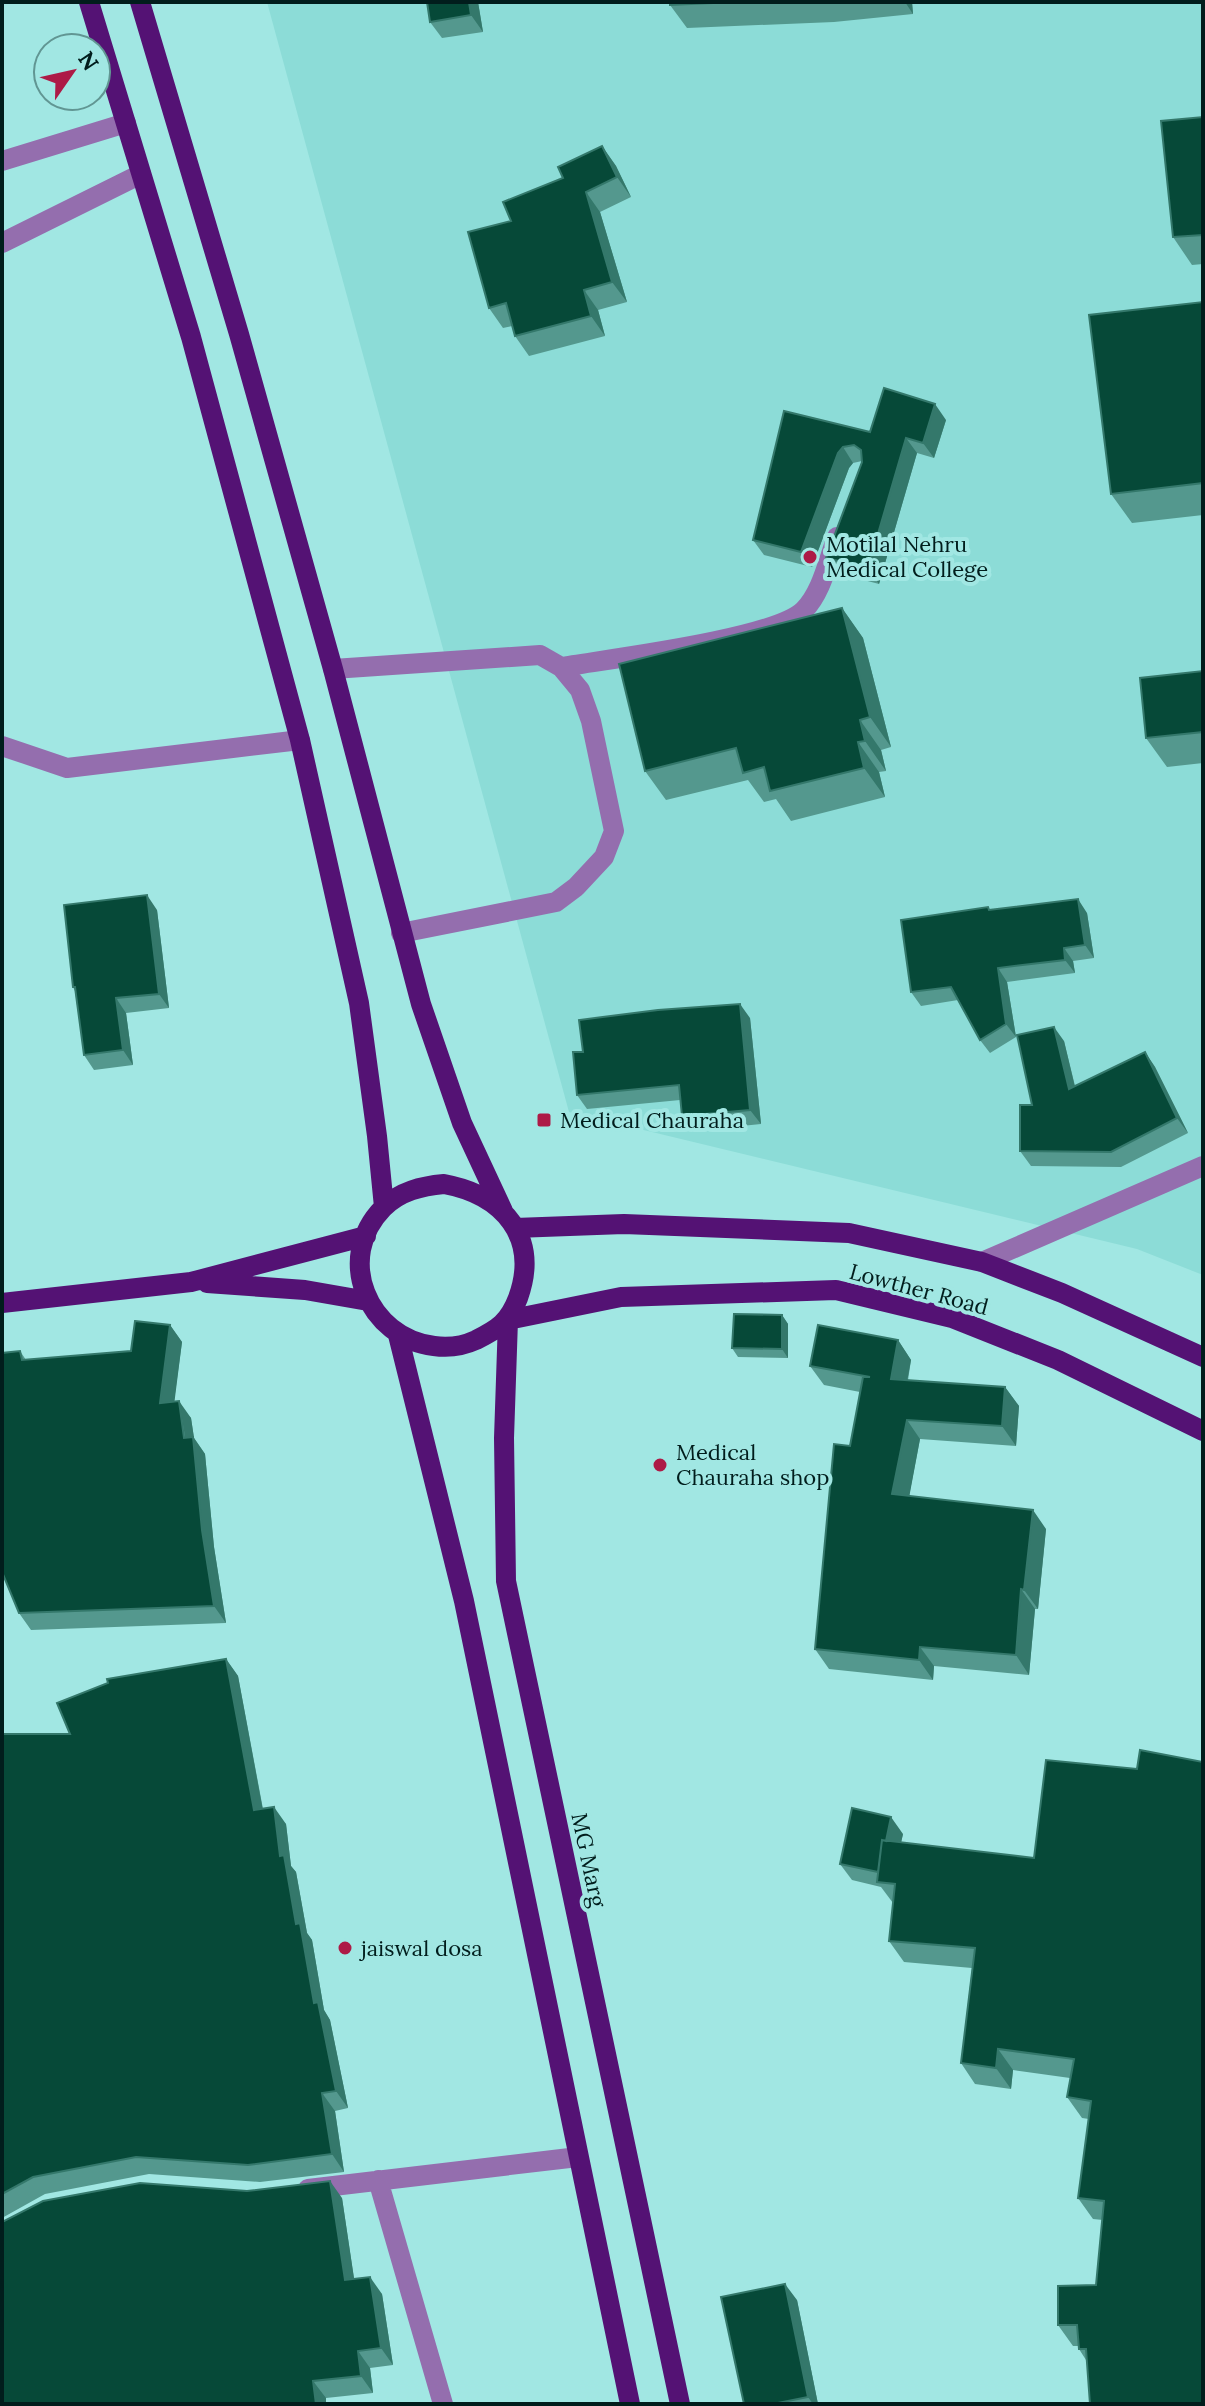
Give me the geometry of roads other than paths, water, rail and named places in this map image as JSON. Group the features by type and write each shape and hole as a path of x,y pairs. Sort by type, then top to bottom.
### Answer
{"main road":[{"path":"89,2 191,337 300,740 359,1003 384,1207"},
{"path":"140,2 239,334 333,669 421,1004 462,1123 523,1250 523,1274 508,1320 468,1344 444,1348 421,1345 398,1335 381,1320 368,1301 361,1280 361,1258 366,1236 384,1207 402,1194 423,1186 444,1184 466,1188 487,1197 503,1211"},
{"name":"Lowther Road","path":"515,1228 624,1224 849,1233 982,1262 1062,1293 1203,1357"},
{"path":"2,1303 191,1282 366,1236"},
{"path":"191,1282 305,1290 368,1301"},
{"name":"Lowther Road","path":"508,1320 621,1297 836,1290 952,1318 1058,1360 1203,1431"},
{"name":"MG Marg","path":"508,1320 504,1438 506,1581 680,2404"},
{"path":"398,1335 464,1601 630,2404"}],"street":[{"path":"2,161 126,123"},
{"path":"2,243 141,174"},
{"path":"561,667 677,648 761,630 802,613 814,598 846,515"},
{"path":"333,669 540,655 561,667 580,690 591,721 614,831 604,857 576,887 556,902 401,933"},
{"path":"2,746 67,768 300,740"},
{"path":"982,1262 1203,1166"},
{"path":"289,2192 578,2157"},
{"path":"378,2180 443,2404"}],"place":[{"name":"Motilal Nehru Medical College","path":"810,557"},
{"name":"Medical Chauraha","path":"544,1120"},
{"name":"Medical Chauraha shop","path":"660,1465"},
{"name":"jaiswal dosa","path":"345,1948"}]}
